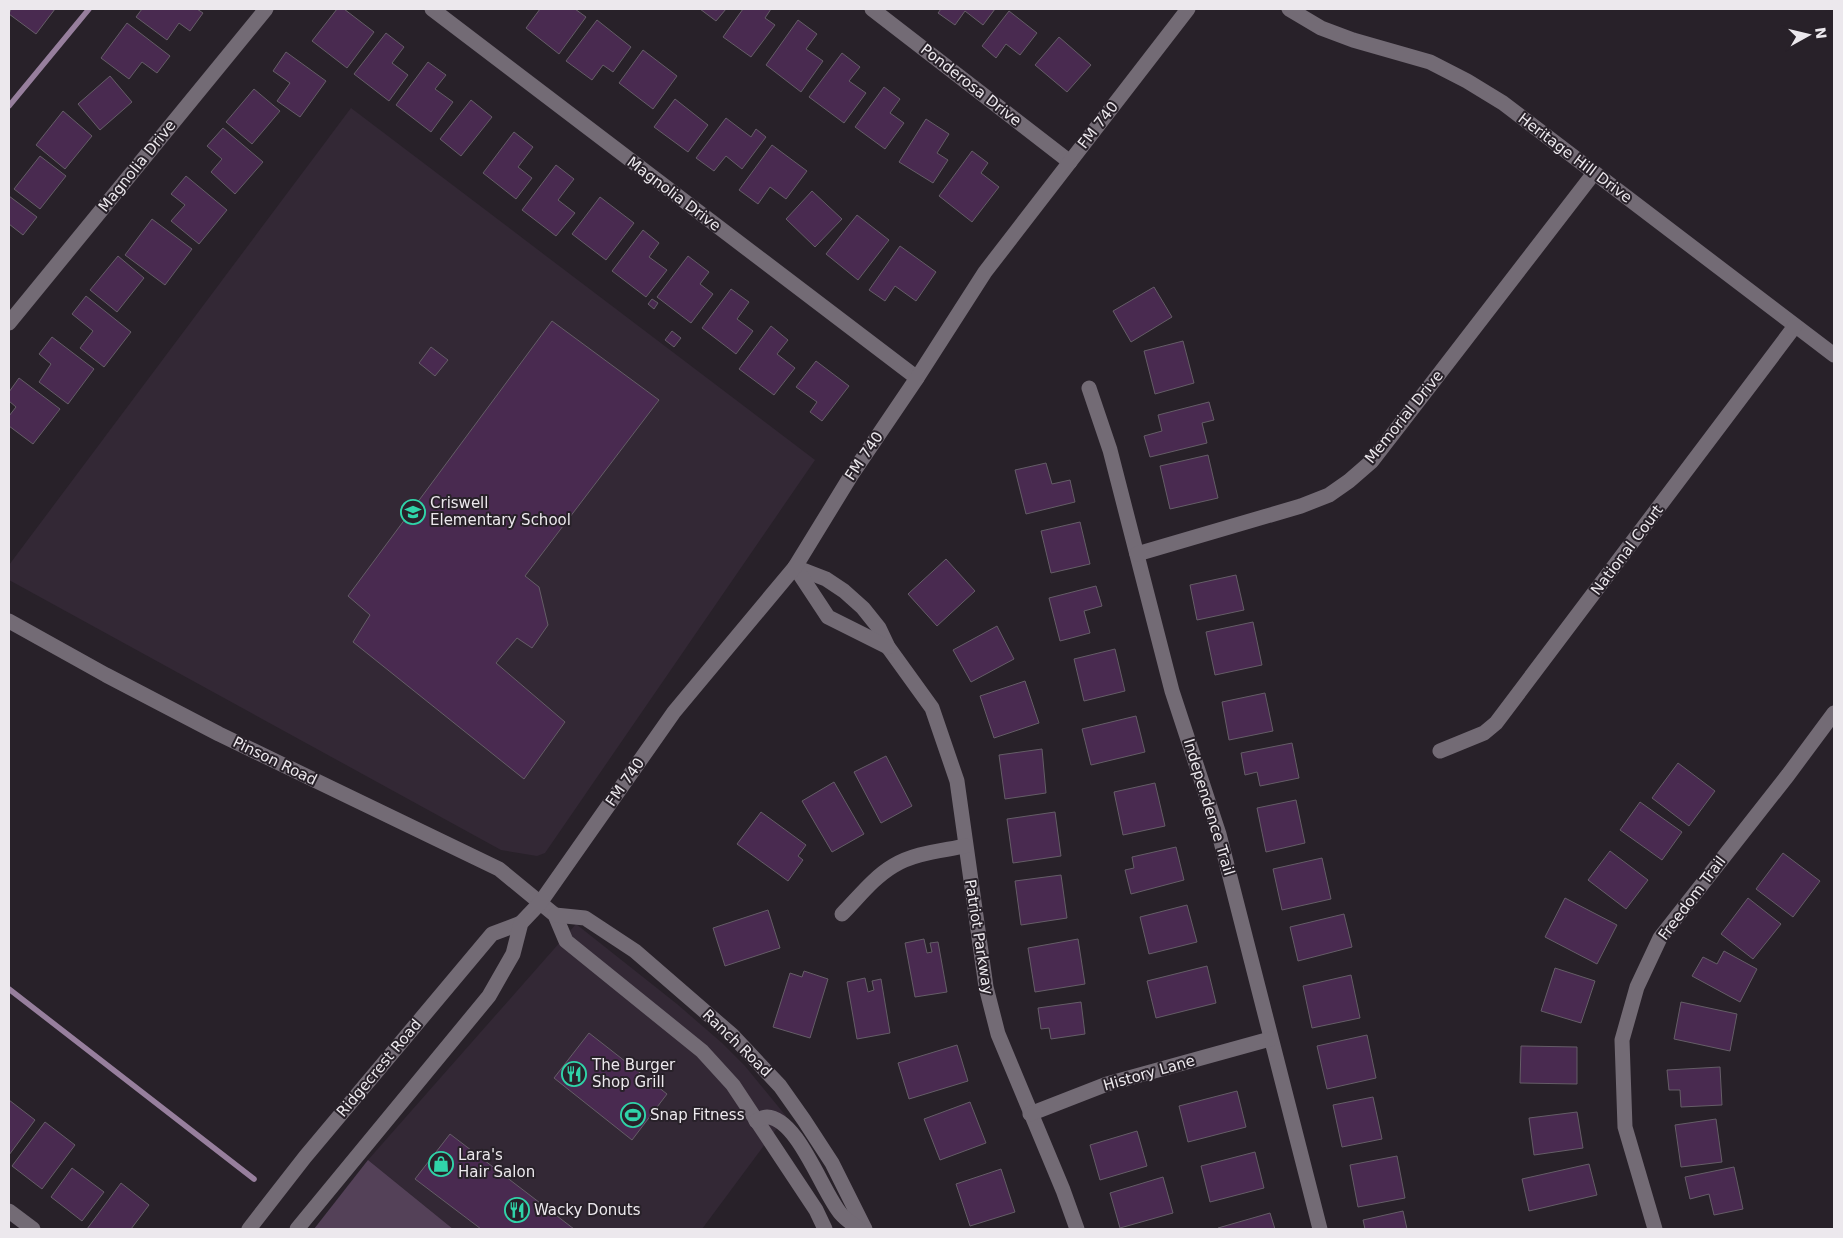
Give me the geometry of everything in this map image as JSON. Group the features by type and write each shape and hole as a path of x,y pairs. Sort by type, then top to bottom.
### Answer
{"street":[{"name":"Magnolia Drive","path":"9,323 266,9"},
{"name":"Magnolia Drive","path":"432,9 917,378"},
{"name":"Ponderosa Drive","path":"872,9 1070,162"},
{"name":"FM 740","path":"540,902 674,712 795,567 852,474 986,272 1188,9"},
{"name":"Heritage Hill Drive","path":"1289,9 1321,28 1430,62 1468,81 1503,103 1834,356"},
{"name":"Memorial Drive","path":"1137,554 1301,506 1328,495 1349,481 1372,461 1594,173"},
{"name":"National Court","path":"1440,751 1484,733 1496,723 1795,326"},
{"name":"Independence Trail","path":"1089,388 1110,450 1172,691 1219,834 1320,1229"},
{"name":"Patriot Parkway","path":"795,567 828,617 888,647"},
{"name":"Patriot Parkway","path":"795,567 826,578 863,608 879,628 888,647 932,708 957,781 986,987 995,1024 1077,1229"},
{"name":"Pinson Road","path":"9,621 211,730 499,869 540,902"},
{"name":"Freedom Trail","path":"1655,1229 1625,1127 1622,1040 1637,987 1660,938 1788,775 1834,713"},
{"path":"842,914 876,879 892,866 910,858 965,846"},
{"name":"Ranch Road","path":"540,902 555,915 566,941 702,1051 732,1086 816,1210 825,1229"},
{"name":"Ridgecrest Road","path":"297,1229 489,996 513,954 522,923 540,902"},
{"name":"Ranch Road","path":"555,915 586,918 635,951 732,1035 780,1086 804,1120 832,1163 866,1229"},
{"name":"Ridgecrest Road","path":"249,1229 305,1157 486,940 492,934 522,923"},
{"name":"History Lane","path":"1030,1114 1107,1084 1270,1039"},
{"path":"756,1121 766,1117 774,1119 786,1127 802,1148 841,1214 859,1229"},
{"path":"9,1212 32,1229"}],"shaded area":[{"name":"Criswell Elementary School","path":"351,108 815,460 545,853 537,856 501,850 9,580 9,565"},
{"path":"576,924 677,1004 722,1043 745,1066 786,1116 702,1229 453,1229 368,1160"},
{"path":"368,1160 453,1229 314,1229"}],"building":[{"path":"11,9 55,9 36,34 9,14"},
{"path":"142,9 197,9 203,13 190,31 179,23 167,40 136,17"},
{"path":"337,9 344,9 374,32 347,68 312,41"},
{"path":"540,9 575,9 586,17 559,54 526,28"},
{"path":"700,9 726,9 716,21"},
{"path":"743,9 771,9 765,18 775,25 751,57 723,37"},
{"path":"941,9 995,9 983,25 965,11 955,25 938,13"},
{"path":"1009,11 1037,33 1020,55 1006,44 996,58 982,46"},
{"path":"597,20 631,47 613,72 603,65 592,80 566,61"},
{"path":"798,20 817,34 806,49 823,61 801,92 766,65"},
{"path":"127,23 170,56 157,73 142,62 129,79 101,58"},
{"path":"386,33 404,47 392,63 408,75 389,101 354,74"},
{"path":"1059,37 1091,65 1067,92 1035,65"},
{"path":"643,50 677,76 653,109 619,83"},
{"path":"286,52 326,81 300,117 277,101 290,83 273,71"},
{"path":"842,53 860,67 849,81 866,93 844,123 809,97"},
{"path":"428,62 446,75 435,89 453,102 431,132 396,105"},
{"path":"110,76 132,102 100,130 78,104"},
{"path":"884,87 900,99 890,113 904,123 885,149 855,127"},
{"path":"254,89 280,111 252,144 226,122"},
{"path":"675,99 708,125 688,152 654,127"},
{"path":"471,100 492,117 461,156 440,139"},
{"path":"63,111 92,136 65,169 36,145"},
{"path":"726,118 751,137 756,129 766,137 742,169 726,156 714,171 696,158"},
{"path":"926,119 949,134 937,153 948,160 933,183 899,162"},
{"path":"223,128 263,162 235,194 211,172 222,159 207,146"},
{"path":"514,132 533,147 518,167 532,178 516,199 483,173"},
{"path":"772,145 807,171 786,199 770,187 758,204 739,190"},
{"path":"972,151 988,163 981,173 999,187 972,222 939,196"},
{"path":"40,156 66,176 40,209 14,189"},
{"path":"556,165 574,179 558,200 575,213 556,236 522,210"},
{"path":"186,176 227,210 199,244 171,221 185,205 171,194"},
{"path":"812,191 842,219 815,247 786,219"},
{"path":"9,196 37,217 23,235 9,224"},
{"path":"600,197 634,223 606,260 572,234"},
{"path":"857,215 889,240 858,280 826,254"},
{"path":"152,219 192,249 165,285 125,255"},
{"path":"643,230 659,243 649,257 667,270 646,297 612,271"},
{"path":"900,246 936,272 916,301 895,286 885,301 869,290"},
{"path":"118,256 144,278 117,312 90,290"},
{"path":"688,256 709,272 700,284 713,294 691,323 657,297"},
{"path":"1154,287 1172,317 1131,342 1113,311"},
{"path":"731,289 749,302 737,319 753,331 736,354 702,328"},
{"path":"86,296 131,332 104,367 80,348 93,331 72,314"},
{"path":"652,299 658,303 654,309 648,304"},
{"path":"552,321 659,400 525,576 539,587 548,625 532,648 517,638 496,663 565,722 524,779 353,642 370,615 348,596"},
{"path":"771,326 788,340 777,354 795,368 774,395 739,369"},
{"path":"672,331 681,338 674,347 665,340"},
{"path":"52,337 94,369 68,404 39,382 51,364 39,354"},
{"path":"1183,341 1194,383 1155,394 1144,351"},
{"path":"431,347 448,360 435,376 419,363"},
{"path":"816,361 849,386 822,421 810,412 817,402 796,387"},
{"path":"19,378 60,409 33,444 9,426 9,416 16,407 9,401 9,392"},
{"path":"1209,402 1214,420 1202,423 1207,443 1150,457 1144,436 1162,431 1158,415"},
{"path":"1208,455 1218,498 1170,509 1160,466"},
{"path":"1046,463 1052,484 1070,480 1075,502 1026,514 1015,470"},
{"path":"1080,522 1090,564 1051,573 1041,531"},
{"path":"946,559 975,591 937,626 908,594"},
{"path":"1236,575 1244,610 1197,620 1190,585"},
{"path":"1096,586 1102,606 1084,611 1090,633 1060,641 1049,598"},
{"path":"1253,622 1262,665 1215,675 1206,632"},
{"path":"997,626 1014,659 971,682 953,650"},
{"path":"1115,649 1125,691 1084,701 1074,659"},
{"path":"1025,681 1039,723 994,738 980,696"},
{"path":"1265,693 1273,731 1229,740 1222,702"},
{"path":"1136,716 1145,752 1091,765 1082,729"},
{"path":"1292,743 1299,778 1260,786 1257,772 1245,775 1241,753"},
{"path":"1042,749 1046,793 1005,799 999,755"},
{"path":"886,756 912,806 881,823 854,772"},
{"path":"1678,763 1715,791 1689,826 1652,798"},
{"path":"834,782 864,834 832,852 802,801"},
{"path":"1155,783 1165,826 1123,835 1114,792"},
{"path":"1296,800 1305,843 1266,852 1257,808"},
{"path":"1640,802 1682,832 1662,860 1620,830"},
{"path":"761,812 806,845 798,856 803,860 788,881 737,844"},
{"path":"1055,812 1061,856 1013,863 1007,819"},
{"path":"1176,847 1184,880 1131,894 1125,870 1134,868 1132,857"},
{"path":"1610,851 1648,880 1626,909 1588,880"},
{"path":"1783,853 1820,881 1793,917 1756,889"},
{"path":"1322,858 1331,899 1282,910 1273,869"},
{"path":"1061,875 1067,918 1021,925 1015,881"},
{"path":"1565,898 1617,925 1597,964 1545,937"},
{"path":"1748,898 1781,924 1753,959 1721,934"},
{"path":"1187,905 1197,942 1149,954 1140,917"},
{"path":"768,910 780,948 725,966 713,928"},
{"path":"1344,914 1352,947 1298,961 1290,927"},
{"path":"924,939 927,953 932,952 930,943 938,942 947,992 915,997 905,943"},
{"path":"1078,939 1085,984 1035,992 1028,948"},
{"path":"1724,951 1757,969 1740,1002 1692,976 1703,957 1717,964"},
{"path":"1207,966 1216,1003 1156,1018 1147,981"},
{"path":"1555,968 1595,981 1581,1023 1541,1011"},
{"path":"804,971 828,979 810,1038 773,1027 790,973 802,977"},
{"path":"1351,975 1360,1018 1312,1028 1303,986"},
{"path":"865,978 868,992 874,990 872,981 881,979 890,1033 857,1039 847,982"},
{"path":"1081,1002 1085,1034 1051,1039 1049,1028 1041,1029 1038,1008"},
{"path":"1681,1002 1737,1014 1730,1051 1674,1039"},
{"path":"589,1033 667,1094 632,1140 554,1078"},
{"path":"1367,1035 1376,1078 1327,1089 1317,1046"},
{"path":"957,1045 968,1081 909,1099 898,1063"},
{"path":"1521,1046 1577,1047 1577,1084 1520,1083"},
{"path":"1720,1067 1722,1105 1681,1107 1680,1090 1669,1090 1667,1070"},
{"path":"1237,1091 1246,1127 1188,1142 1179,1106"},
{"path":"1373,1097 1382,1139 1342,1147 1333,1105"},
{"path":"9,1100 35,1120 9,1155"},
{"path":"970,1102 986,1143 940,1160 924,1119"},
{"path":"1577,1112 1583,1148 1534,1155 1529,1118"},
{"path":"1716,1119 1722,1162 1681,1167 1675,1125"},
{"path":"45,1122 75,1145 42,1189 12,1166"},
{"path":"1137,1131 1147,1166 1100,1180 1090,1145"},
{"path":"450,1134 574,1229 481,1229 415,1179"},
{"path":"1255,1152 1264,1188 1210,1202 1201,1166"},
{"path":"1397,1156 1405,1198 1358,1207 1350,1165"},
{"path":"1589,1164 1597,1195 1529,1211 1522,1179"},
{"path":"1734,1167 1743,1209 1714,1215 1709,1194 1690,1199 1685,1177"},
{"path":"72,1168 104,1192 82,1221 51,1197"},
{"path":"1001,1169 1015,1212 970,1226 956,1184"},
{"path":"1163,1177 1173,1213 1120,1228 1110,1193"},
{"path":"121,1183 149,1205 131,1229 87,1229"},
{"path":"1403,1211 1407,1229 1365,1229 1363,1220"},
{"path":"1270,1213 1275,1229 1218,1228"}],"waterway":[{"path":"9,106 89,9"},
{"path":"9,989 254,1179"}],"place":[{"name":"Criswell Elementary School","path":"413,512"},
{"name":"The Burger Shop Grill","path":"574,1074"},
{"name":"Snap Fitness","path":"633,1115"},
{"name":"Lara's Hair Salon","path":"441,1164"},
{"name":"Wacky Donuts","path":"517,1210"}]}
